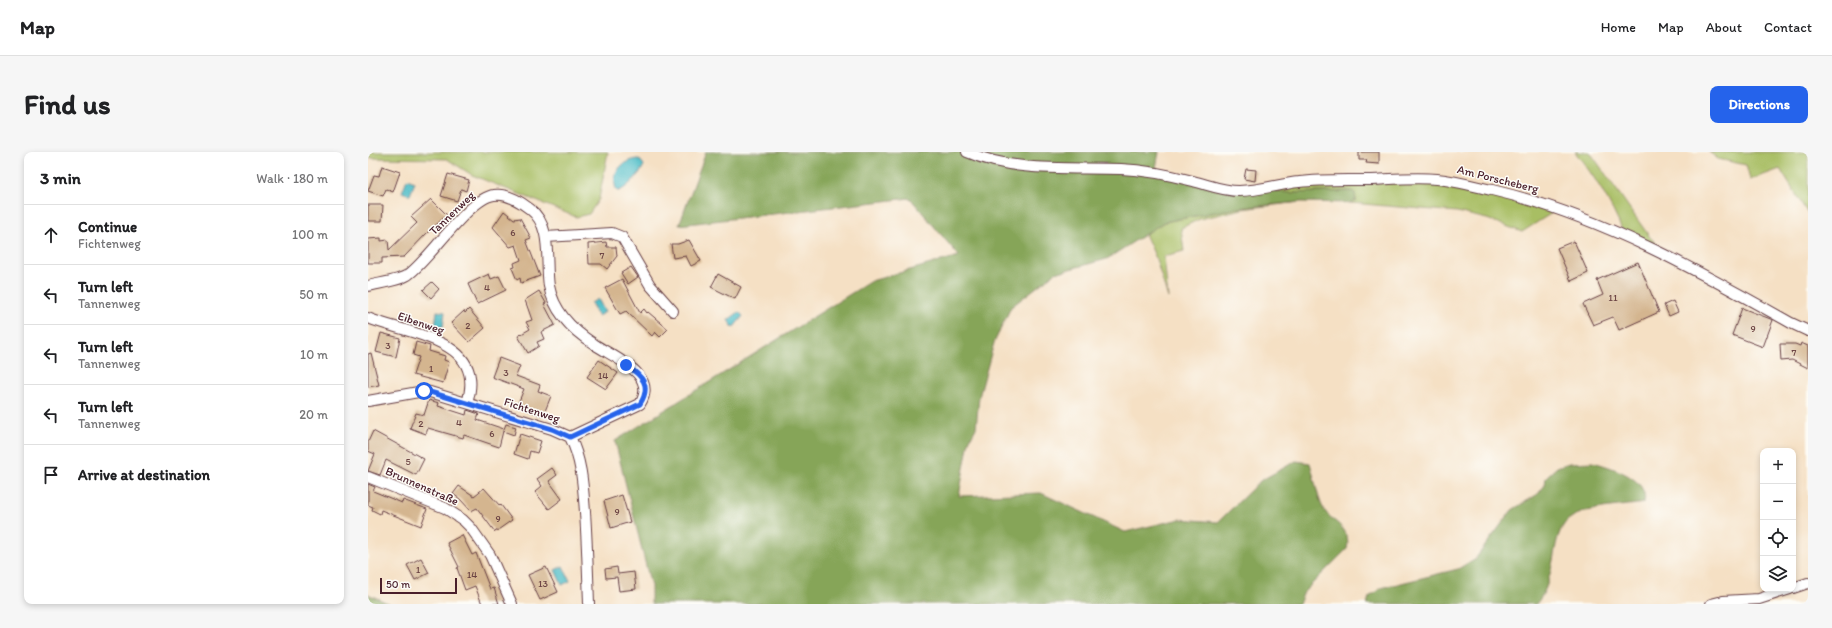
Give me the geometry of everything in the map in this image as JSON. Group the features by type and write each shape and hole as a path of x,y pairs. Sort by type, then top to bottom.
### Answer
{"street":[{"name":"Am Porscheberg","path":"967,152 990,160 1056,169 1121,169 1145,172 1194,181 1228,191 1252,190 1285,183 1329,180 1434,178 1469,184 1557,208 1608,230 1690,267 1791,324 1808,331"},
{"name":"Tannenweg","path":"368,286 409,274 480,201 494,195 510,197 531,209 540,221 546,237 550,286 555,304 563,318 582,336 636,372 645,385 646,392 640,404 570,437"},
{"path":"546,237 612,233 618,235 622,238 650,285 673,311"},
{"name":"Eibenweg","path":"368,318 442,343 458,354 465,361 471,377 471,392 467,403"},
{"name":"Fichtenweg","path":"368,401 427,391 552,429 570,437 577,454 582,480 587,540 589,604"},
{"name":"Brunnenstraße","path":"368,477 440,506 463,520 472,528 490,555 512,604"},
{"path":"1796,588 1808,583"},
{"path":"1711,604 1766,598 1783,592"}],"green space":[{"path":"368,152 608,152 599,199 589,214 576,217 472,175 447,159 368,158"},
{"path":"706,152 1159,152 1156,168 1160,175 1291,193 1352,191 1355,193 1356,200 1351,203 1300,202 1237,208 1164,222 1107,259 1055,273 1011,307 994,343 979,397 976,428 969,441 959,496 1041,493 1125,532 1180,519 1218,522 1260,481 1296,461 1310,463 1317,492 1323,508 1344,530 1348,541 1347,549 1304,592 1299,604 651,604 651,586 615,441 871,281 959,256 910,198 679,225"},
{"path":"1575,152 1590,152 1649,236 1665,252 1623,232 1602,190 1590,171"},
{"path":"1709,152 1808,152 1808,214 1780,169 1750,180 1746,165 1718,159"},
{"path":"1439,182 1467,187 1555,211 1522,232 1487,219 1457,212 1351,203 1356,200 1352,191 1291,193 1270,191 1299,185"},
{"path":"1300,202 1242,209 1200,219 1181,228 1184,251 1164,256 1168,298 1155,256 1145,234 1164,222 1237,208"},
{"path":"1593,462 1609,467 1635,480 1641,487 1644,494 1644,503 1600,508 1569,519 1563,526 1559,535 1547,586 1536,604 1367,604 1369,597 1381,588 1458,569 1476,558 1512,510 1538,494 1545,485 1546,477 1557,467 1569,463"},
{"path":"368,594 390,604 368,604"}],"water":[{"path":"639,159 644,165 643,168 628,185 617,191 615,179 619,169 627,162"},
{"path":"407,179 415,182 410,195 402,192"},
{"path":"598,299 605,312 598,316 591,303"},
{"path":"437,311 445,312 443,327 435,326"},
{"path":"739,312 743,316 733,328 728,320"},
{"path":"563,566 570,581 562,585 555,570"}],"building":[{"path":"1359,152 1379,152 1379,164 1366,163 1367,160 1359,160"},
{"path":"382,166 400,172 393,192 386,189 383,196 368,191 374,175 379,176"},
{"path":"1246,169 1256,170 1255,181 1244,179"},
{"path":"448,174 469,180 466,191 461,189 457,201 441,196"},
{"path":"431,199 447,215 404,257 382,258 382,263 368,263 368,239 381,238 381,241 388,240 389,250 417,223 411,217"},
{"path":"368,205 383,205 382,221 368,221"},
{"path":"504,211 514,219 520,218 531,238 526,240 540,276 521,283 520,278 517,280 512,268 515,267 514,263 521,260 516,245 510,247 493,227"},
{"path":"689,240 701,261 691,266 686,256 673,258 671,244 678,244"},
{"path":"1574,241 1588,273 1571,281 1557,248"},
{"path":"606,242 607,247 616,247 617,256 607,269 601,264 589,264 588,244"},
{"path":"1638,262 1659,312 1619,330 1613,317 1593,325 1583,304 1603,295 1597,280"},
{"path":"631,267 638,277 628,284 621,273"},
{"path":"489,274 491,279 499,276 506,290 477,304 468,284"},
{"path":"718,274 741,287 735,299 711,287"},
{"path":"622,279 640,313 644,309 668,329 660,337 655,332 652,336 626,311 620,314 605,288"},
{"path":"432,282 439,289 431,298 423,290"},
{"path":"539,291 546,303 544,304 555,325 541,332 544,339 537,342 539,346 528,353 518,336 530,329 526,322 532,320 525,300"},
{"path":"1673,301 1678,312 1669,316 1664,305"},
{"path":"1742,308 1773,320 1763,347 1732,335"},
{"path":"469,309 485,328 469,342 451,323 464,311 465,313"},
{"path":"381,333 400,338 396,357 376,352"},
{"path":"416,342 430,346 429,351 445,356 444,360 449,362 443,383 413,375 419,357 413,355"},
{"path":"1801,343 1808,346 1808,368 1792,360 1781,361 1780,344 1795,344 1800,346"},
{"path":"371,353 379,385 368,387 368,354"},
{"path":"499,358 520,366 516,376 540,385 538,391 551,396 543,416 517,406 524,389 492,377"},
{"path":"599,360 618,373 606,389 587,377"},
{"path":"429,400 439,403 438,406 466,415 467,410 479,414 477,420 504,429 506,424 516,427 514,435 503,431 499,447 464,435 463,438 428,428 426,434 410,428 416,413 424,415"},
{"path":"373,431 424,459 416,475 386,460 380,475 368,471 375,454 368,451 368,442"},
{"path":"520,434 541,441 537,453 530,451 528,459 514,454"},
{"path":"552,468 557,475 549,481 562,499 549,509 535,492 542,486 537,479"},
{"path":"368,484 375,487 373,491 402,503 403,500 427,509 421,526 381,510 380,514 372,510 373,507 368,505"},
{"path":"459,486 474,496 484,488 500,506 501,505 512,520 495,532 477,508 471,511 453,494"},
{"path":"622,495 630,522 611,528 604,501"},
{"path":"462,535 472,555 476,553 490,589 494,588 499,604 482,604 475,586 465,590 457,568 459,567 447,543"},
{"path":"421,558 429,573 415,580 407,565"},
{"path":"546,567 558,592 540,600 528,575"},
{"path":"617,567 618,574 634,572 636,589 619,591 617,577 606,578 605,569"}],"route":[{"path":"424,391 552,429 570,437 578,432 635,408 640,404 646,392 645,385 642,378 626,365"}]}
